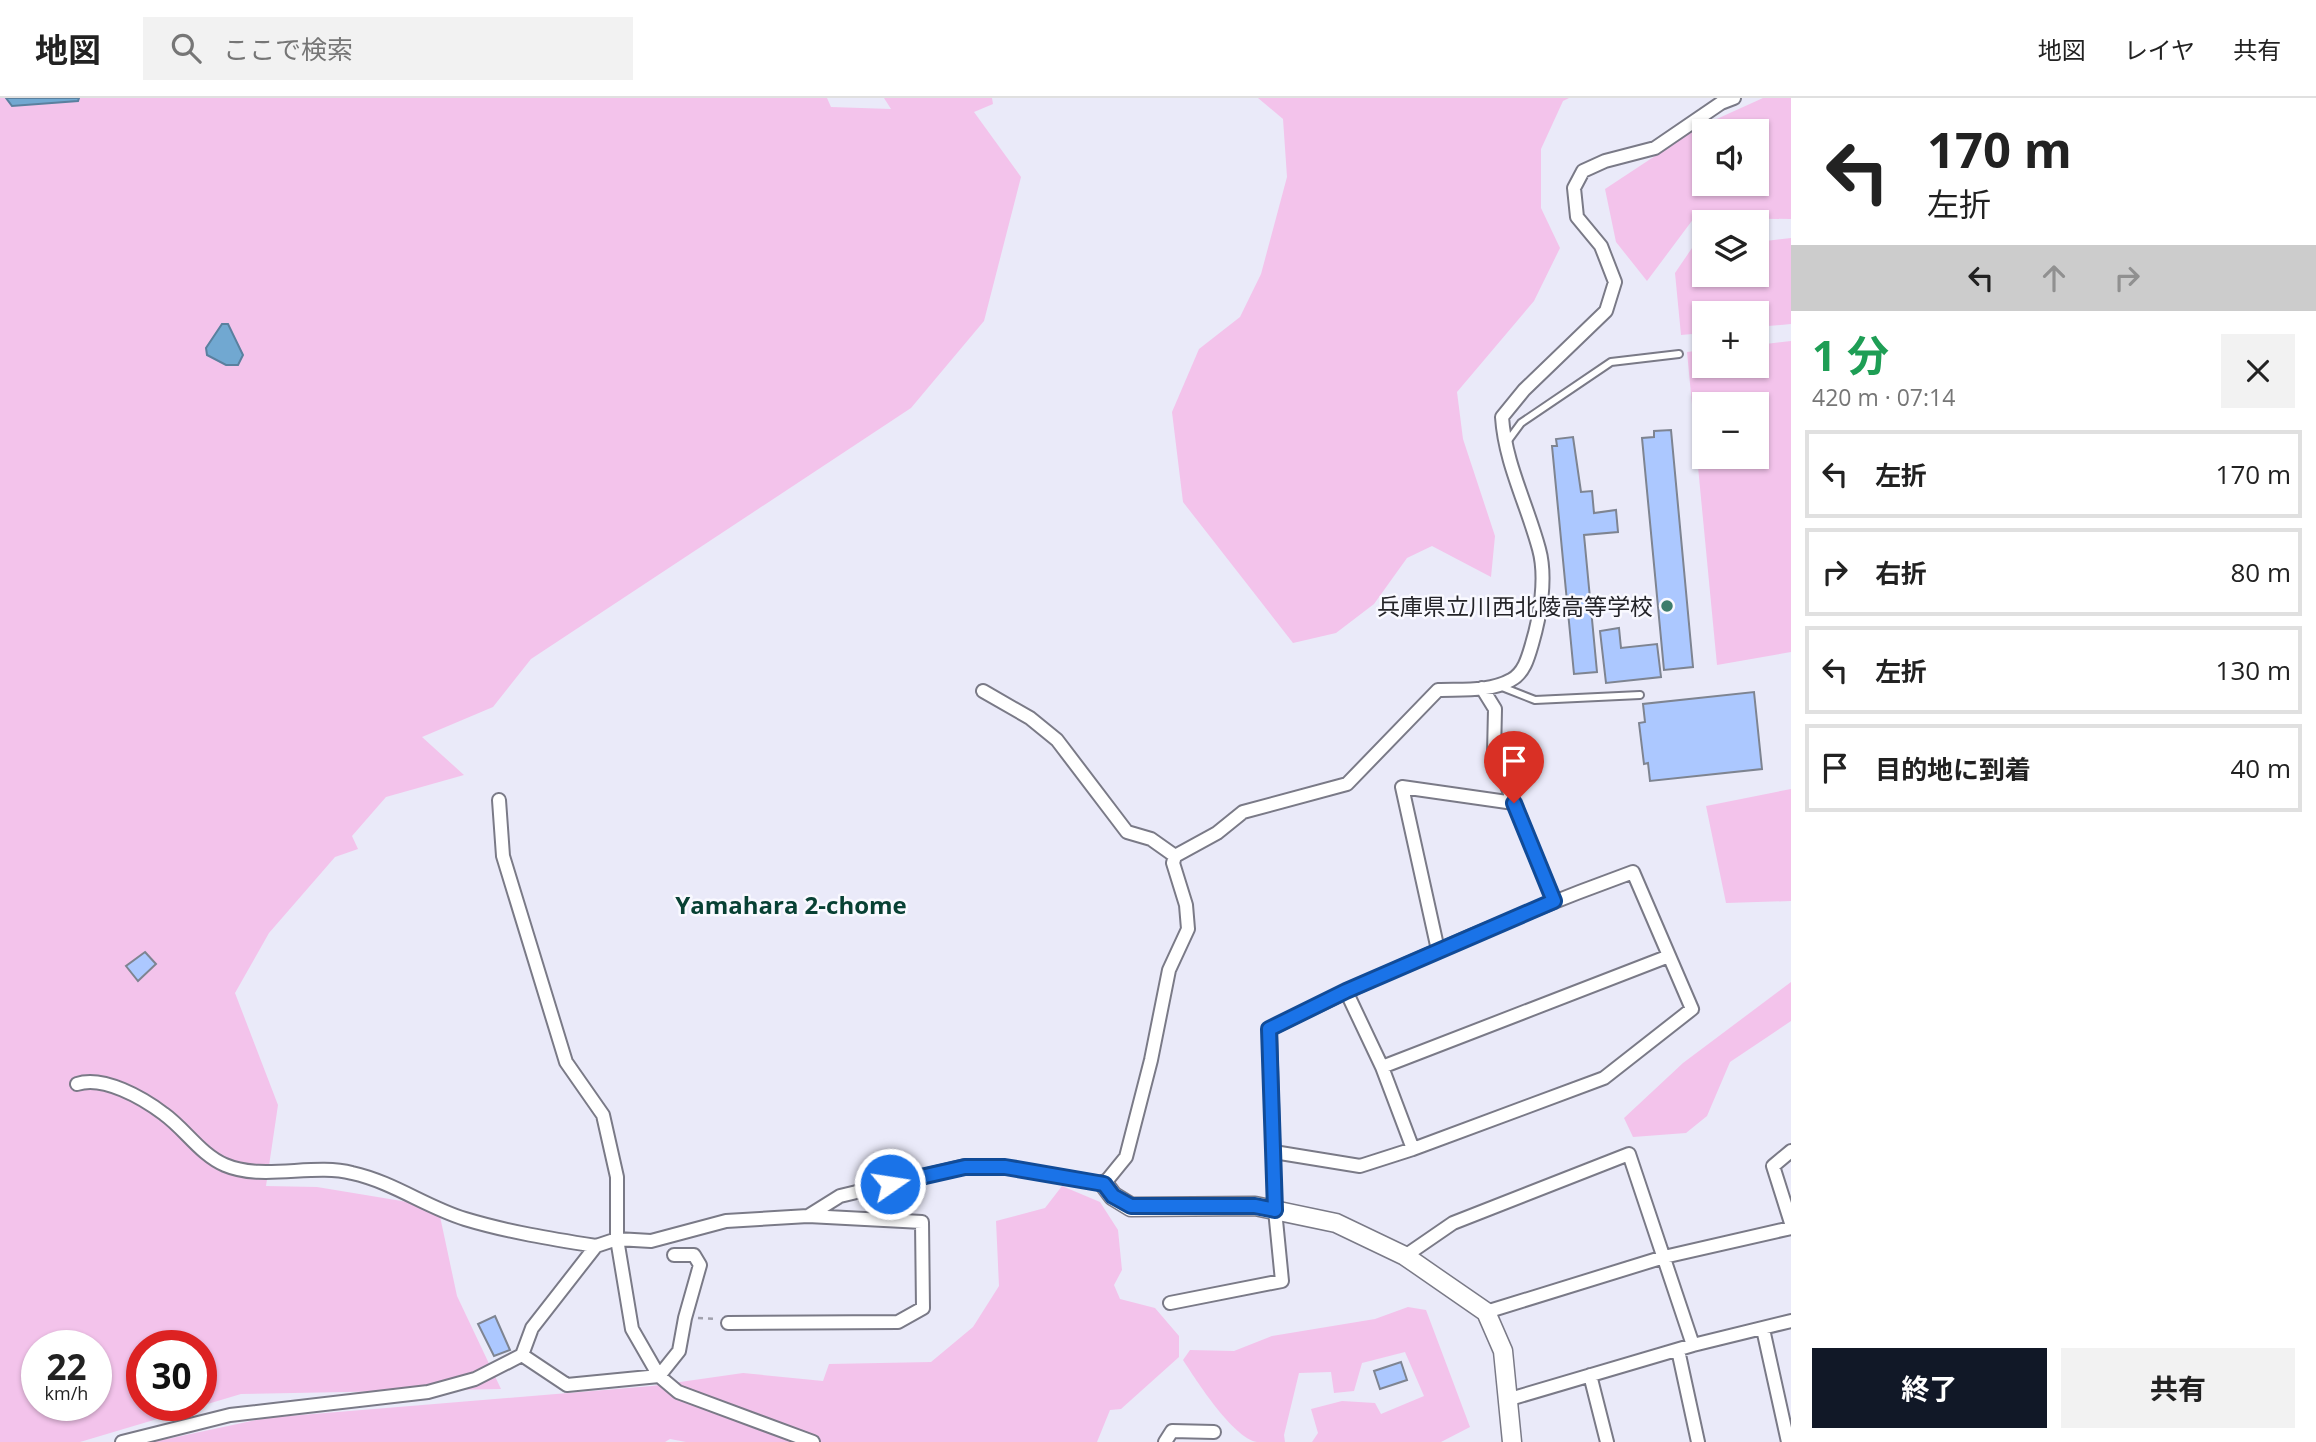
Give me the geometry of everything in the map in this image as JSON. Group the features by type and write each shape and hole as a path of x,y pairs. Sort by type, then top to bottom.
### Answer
{"street":[{"path":"1104,1184 1126,1157 1151,1060 1169,970 1188,929 1186,905 1173,863 1175,856 1217,833 1243,812 1347,784 1438,690 1497,685 1515,678 1525,665 1538,626 1540,552 1504,447 1502,417 1524,390 1606,311 1615,282 1601,246 1577,217 1574,188 1583,171 1605,160 1655,148 1721,103 1734,98"},
{"path":"1482,688 1495,709 1494,754 1554,901"},
{"path":"983,691 1030,718 1057,740 1128,832 1152,839 1175,856"},
{"path":"1438,950 1402,787 1514,803"},
{"path":"499,800 503,856 566,1062 603,1115 617,1177 617,1239 632,1329 659,1376 678,1392 813,1442"},
{"path":"1170,1303 1282,1281 1275,1210 1269,1029 1438,950 1554,901 1633,872 1692,1009 1604,1078 1413,1150 1360,1166 1274,1152"},
{"path":"1382,1067 1669,956"},
{"path":"1346,991 1382,1067 1413,1150"},
{"path":"77,1084 88,1080 114,1086 164,1113 216,1161 229,1167 279,1172 349,1172 383,1181 463,1219 596,1246 617,1239 652,1241 726,1221 808,1216 922,1222 923,1308 898,1322 729,1323"},
{"path":"1486,1312 1664,1257 1791,1225 1773,1166 1791,1151"},
{"path":"1405,1256 1453,1223 1629,1154 1693,1345"},
{"path":"808,1216 840,1196 965,1167 1005,1167 1104,1184 1113,1196 1131,1206 1255,1206 1336,1223 1405,1256 1486,1312 1503,1351 1510,1399 1512,1442"},
{"path":"122,1442 229,1415 428,1392 475,1379 522,1355 532,1328 574,1278 596,1246"},
{"path":"522,1355 567,1385 659,1376 680,1351 685,1318 700,1265 694,1255 674,1255"},
{"path":"1510,1399 1693,1345 1791,1321"},
{"path":"1763,1329 1771,1353 1788,1442"},
{"path":"1678,1350 1698,1442"},
{"path":"1590,1375 1606,1442"},
{"path":"1165,1442 1172,1431 1214,1432"}],"lane":[{"path":"1504,447 1521,423 1611,362 1679,354"},
{"path":"1497,685 1535,700 1640,695"}],"path":[{"path":"685,1318 720,1319 729,1323"}],"shaded area":[{"path":"0,98 827,98 831,107 891,109 884,98 992,98 993,104 974,112 1021,177 984,321 911,408 531,659 493,707 422,737 464,775 386,797 352,836 358,849 335,857 269,933 235,993 278,1105 266,1186 317,1187 438,1207 457,1296 501,1389 241,1394 217,1401 217,1330 126,1330 126,1421 150,1421 80,1442 0,1442"},
{"path":"1258,98 1569,98 1563,101 1541,149 1541,208 1560,248 1534,301 1457,392 1463,439 1495,536 1491,577 1432,546 1407,558 1374,604 1336,633 1293,643 1183,502 1172,412 1199,349 1240,317 1261,274 1287,177 1283,119"},
{"path":"1763,98 1791,98 1791,219 1769,219 1769,210 1692,210 1692,221 1647,281 1616,242 1605,189 1692,132 1692,196 1769,196 1769,119 1717,119"},
{"path":"1791,238 1791,324 1769,326 1769,301 1692,301 1692,334 1681,335 1675,273 1692,248 1692,287 1769,287 1769,241"},
{"path":"1791,341 1791,652 1717,665 1698,469 1769,469 1769,392 1692,392 1692,404 1687,352 1692,351 1692,378 1769,378 1769,344"},
{"path":"1791,789 1791,901 1726,903 1706,806"},
{"path":"1791,982 1791,1021 1730,1062 1707,1116 1686,1133 1633,1137 1624,1118 1683,1063"},
{"path":"1062,1186 1100,1202 1118,1230 1122,1270 1114,1285 1120,1299 1155,1308 1179,1336 1179,1357 1121,1409 1110,1410 1097,1442 686,1442 670,1439 665,1442 153,1442 265,1418 652,1386 743,1373 823,1381 829,1364 931,1362 973,1327 999,1286 996,1221 1045,1208"},
{"path":"1408,1307 1426,1310 1470,1427 1441,1442 1312,1442 1318,1433 1311,1409 1342,1401 1375,1403 1381,1414 1424,1396 1405,1352 1362,1363 1354,1391 1334,1393 1331,1372 1299,1373 1284,1435 1285,1442 1257,1442 1237,1430 1226,1420 1183,1360 1190,1350 1234,1351 1272,1336 1375,1319"}],"water":[{"path":"6,98 79,98 78,101 12,106"},
{"path":"222,324 228,324 243,355 238,365 226,365 207,355 206,348"}],"building":[{"path":"1671,430 1693,667 1664,670 1642,438 1654,437 1654,431"},
{"path":"1573,437 1581,492 1592,491 1594,513 1616,510 1618,532 1584,535 1597,672 1574,674 1552,446 1557,446 1556,439"},
{"path":"1619,628 1621,648 1657,644 1661,677 1606,683 1600,631"},
{"path":"1754,692 1762,769 1650,781 1648,763 1644,764 1639,723 1645,722 1643,704"},
{"path":"145,952 156,964 138,981 126,966"},
{"path":"495,1316 510,1350 494,1356 478,1324"},
{"path":"1401,1362 1407,1380 1380,1389 1374,1371"}],"place":[{"name":"兵庫県立川西北陵高等学校","path":"1667,606"}],"district":[{"name":"Yamahara 2-chome","path":"791,904"}],"route":[{"path":"890,1184 965,1167 1005,1167 1104,1184 1113,1196 1131,1206 1255,1206 1275,1210 1269,1029 1346,991 1554,901 1514,803"}]}
